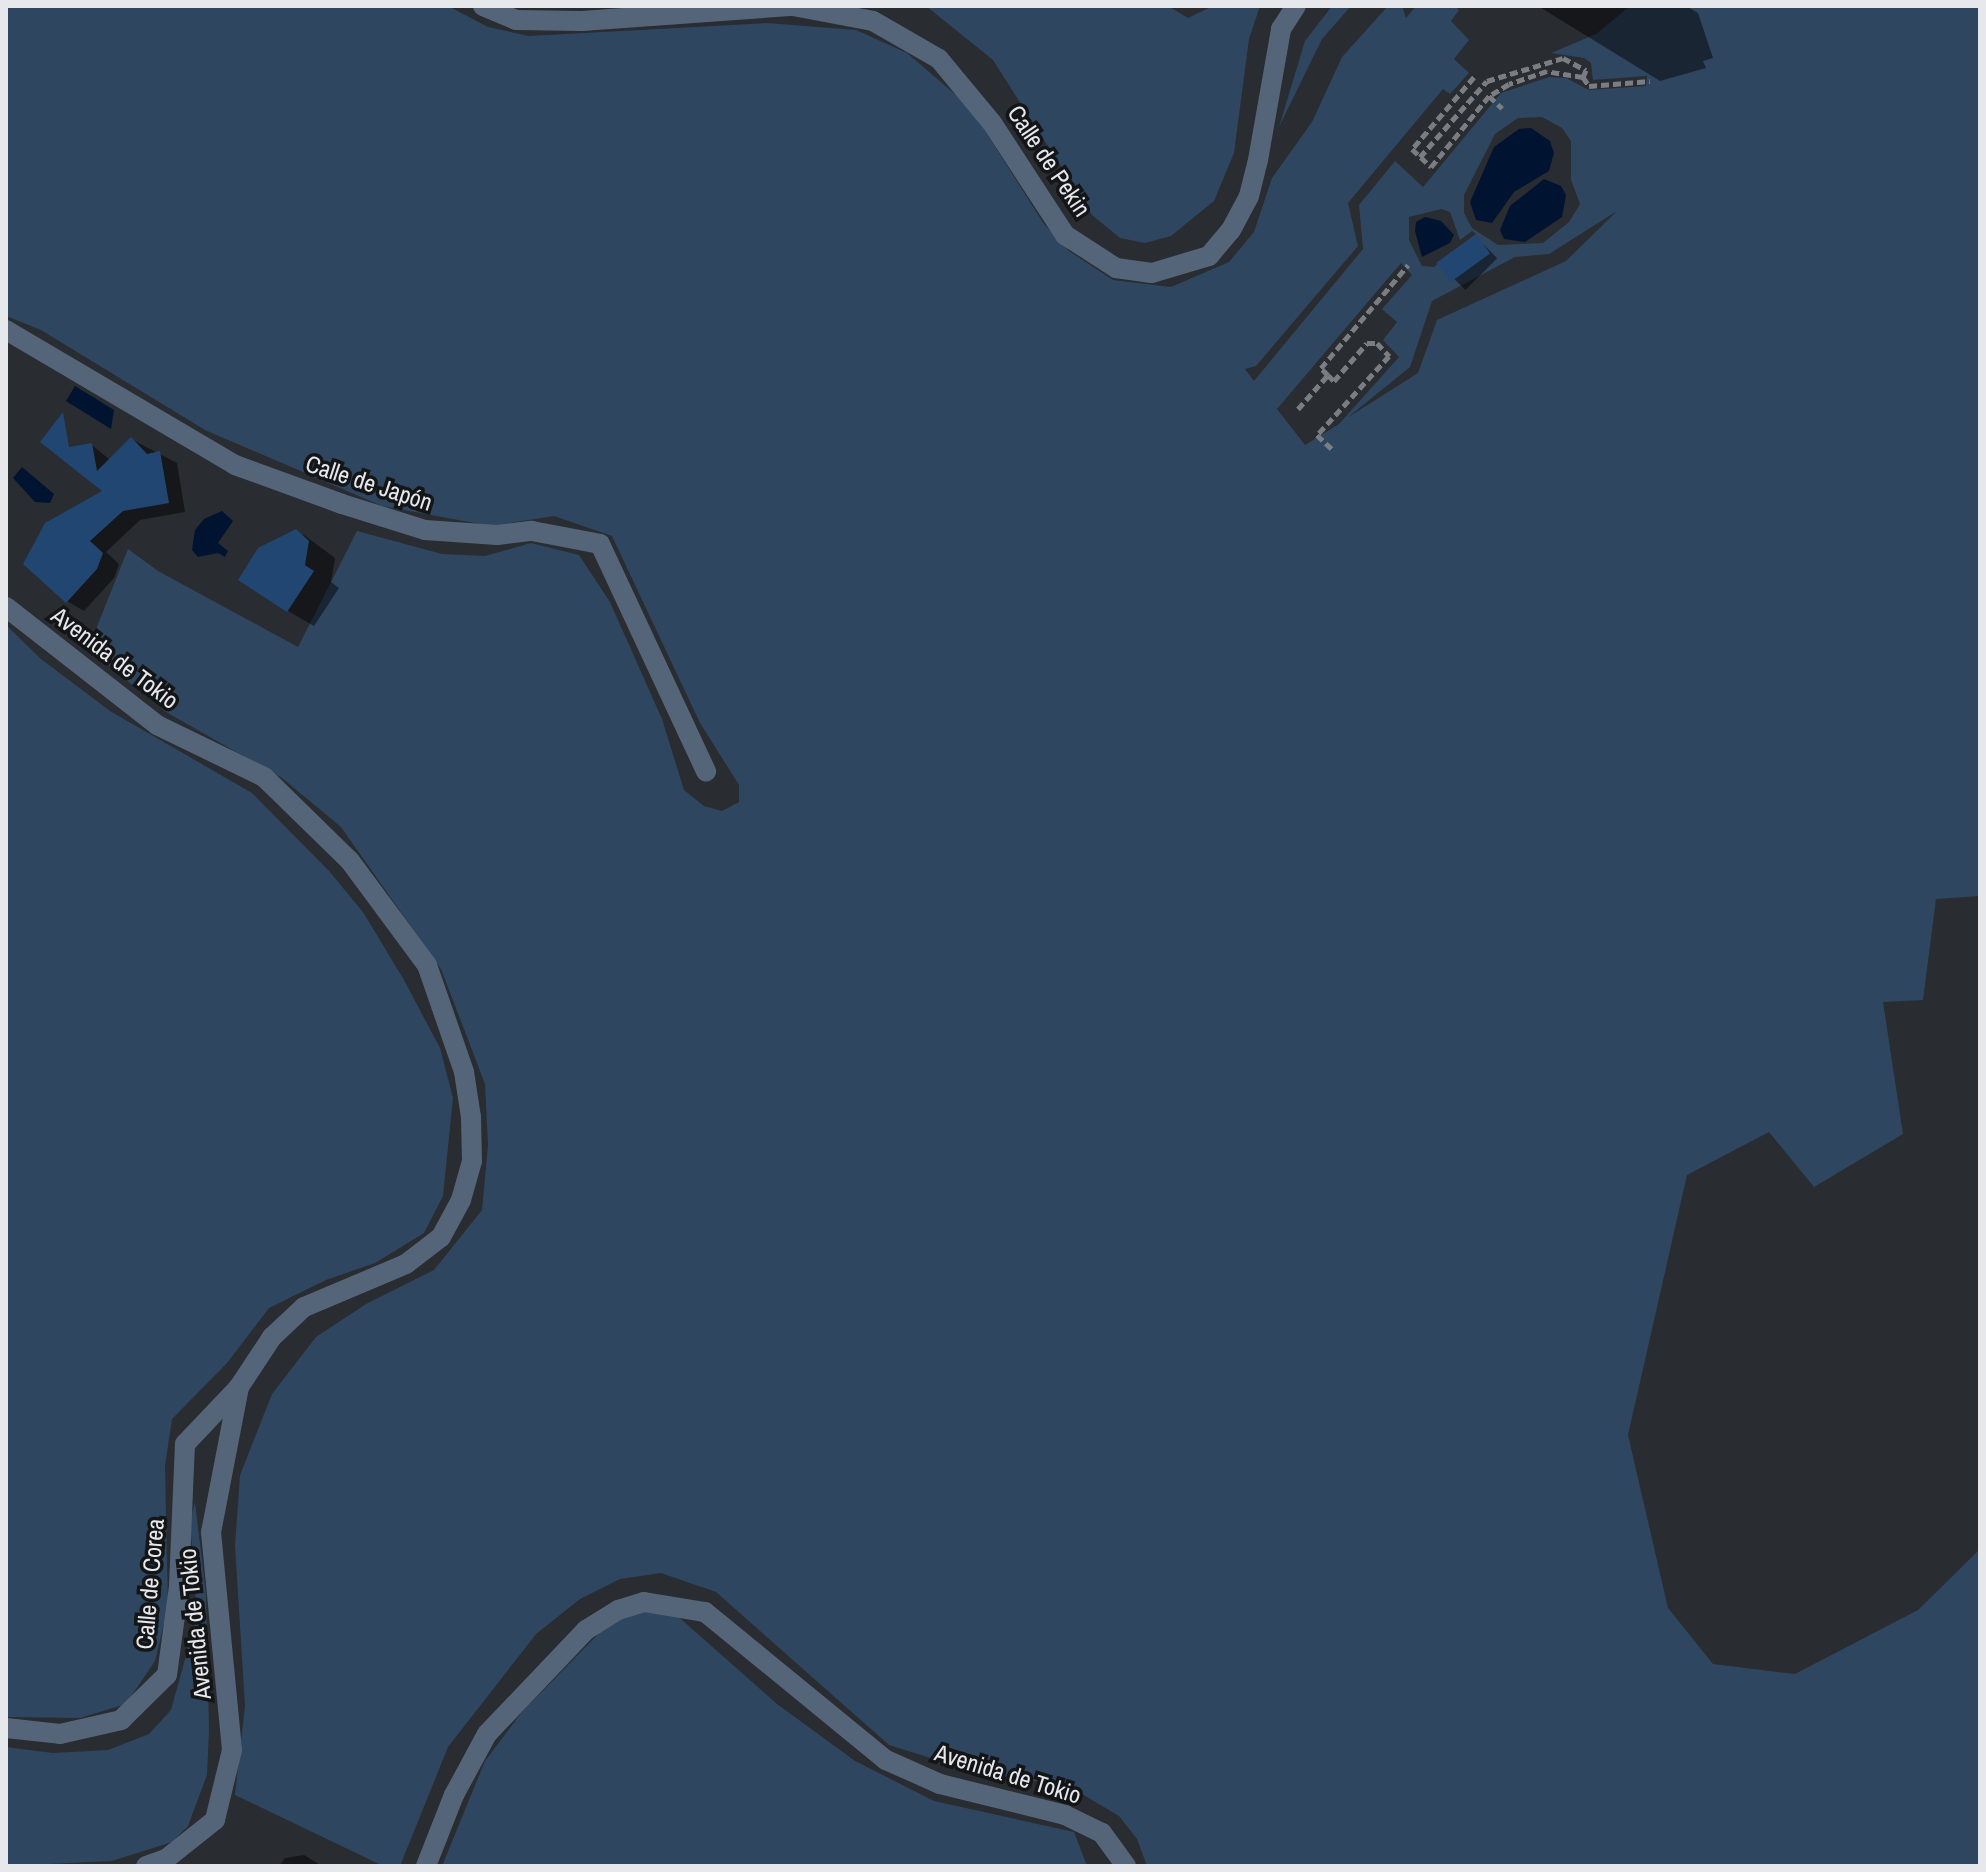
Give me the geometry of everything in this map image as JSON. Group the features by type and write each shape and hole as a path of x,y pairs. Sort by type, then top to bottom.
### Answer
{"street":[{"name":"Calle de Pekin","path":"483,6 516,20 582,21 791,6 873,21 939,59 992,123 1065,235 1116,268 1152,273 1209,256 1231,230 1249,196 1281,29 1296,6"},
{"name":"Calle de Japón","path":"6,330 235,465 328,499 425,530 497,535 532,531 600,544 706,771"},
{"name":"Avenida de Tokio","path":"6,607 157,725 264,777 350,861 427,965 464,1072 472,1161 461,1200 441,1237 406,1264 304,1307 272,1337 239,1387 211,1532 232,1750 215,1820 166,1859 146,1866"},
{"name":"Calle de Corea","path":"6,1728 60,1734 121,1720 167,1675 179,1586 185,1444 239,1387"},
{"name":"Avenida de Tokio","path":"426,1866 454,1795 487,1734 586,1630 618,1610 644,1602 705,1612 886,1760 940,1784 1065,1815 1102,1833 1126,1866"}],"path":[{"path":"1420,157 1487,81 1563,58 1580,64 1586,70 1583,77"},
{"path":"1474,77 1412,149 1431,167 1489,96 1547,71 1583,77 1589,86 1650,81"},
{"path":"1489,96 1502,108"},
{"path":"1332,449 1317,435 1389,356 1377,343 1367,343 1334,381 1321,368 1408,265"},
{"path":"1298,409 1328,375"}],"shaded area":[{"path":"6,6 448,6 488,27 529,36 767,23 856,30 907,53 970,107 1044,224 1069,251 1113,280 1171,287 1229,262 1254,232 1272,178 1312,122 1342,57 1388,6 1402,6 1406,18 1416,6 1455,6 1459,10 1451,21 1469,40 1454,59 1469,73 1450,94 1443,89 1348,203 1358,246 1256,366 1245,369 1254,381 1363,249 1359,205 1395,161 1423,187 1501,93 1549,77 1566,78 1589,90 1646,86 1647,76 1593,80 1591,63 1584,58 1551,53 1596,34 1630,6 1980,6 1980,896 1936,899 1923,1000 1883,1002 1903,1134 1814,1187 1769,1132 1687,1175 1628,1435 1668,1608 1713,1664 1795,1674 1918,1610 1980,1549 1980,1866 1147,1866 1137,1839 1119,1816 1082,1794 1049,1782 995,1778 889,1745 716,1592 661,1573 620,1579 580,1599 536,1634 448,1747 400,1866 383,1866 235,1795 245,1706 235,1546 240,1475 272,1394 316,1337 366,1304 434,1270 482,1210 488,1145 485,1084 441,969 341,827 282,778 166,712 88,649 128,549 158,571 298,647 357,531 442,554 485,556 531,543 579,555 610,602 662,719 684,790 704,806 722,811 739,802 739,785 700,723 612,536 554,516 491,526 382,506 205,430 41,330 6,316","holes":["1542,117 1562,128 1571,141 1571,180 1580,204 1569,222 1543,243 1498,245 1472,228 1464,213 1464,195 1495,134 1518,118","1441,209 1450,212 1460,240 1472,231 1476,234 1434,267 1422,266 1409,240 1409,217","1617,211 1566,261 1437,320 1418,373 1347,418 1410,367 1432,301 1515,257 1549,254","1401,263 1412,275 1382,309 1397,322 1383,340 1399,357 1339,424 1305,445 1277,409"]},
{"path":"926,6 1168,6 1188,18 1213,6 1260,6 1249,39 1234,153 1214,201 1171,236 1145,243 1120,238 1092,215 993,60"},
{"path":"1332,6 1351,6 1322,39 1279,127 1305,41"},
{"path":"1531,128 1550,141 1554,153 1549,171 1514,192 1492,223 1476,220 1470,202 1494,147 1519,129"},
{"path":"1544,179 1561,186 1566,195 1562,217 1525,242 1504,239 1500,230 1510,206"},
{"path":"1425,217 1441,221 1454,235 1450,243 1422,257 1415,231 1416,222"},
{"path":"75,386 114,410 111,429 66,401"},
{"path":"22,467 54,494 50,503 35,502 13,478"},
{"path":"222,511 233,521 218,543 228,551 225,557 218,553 198,557 192,550 195,530 204,519"},
{"path":"6,625 41,659 110,711 252,793 329,871 363,912 404,980 440,1048 453,1098 443,1196 424,1233 375,1263 326,1280 269,1308 227,1363 172,1419 165,1466 168,1607 155,1661 126,1704 80,1718 6,1717"},
{"path":"195,1502 206,1594 209,1731 207,1775 188,1826 172,1842 112,1861 6,1866 6,1747 53,1753 108,1750 149,1734 171,1710 197,1616 190,1521"},
{"path":"644,1611 673,1612 777,1704 855,1761 934,1801 1074,1832 1087,1866 442,1866 485,1761 522,1712 611,1621"}],"building":[{"path":"1476,234 1490,253 1450,282 1436,263"},
{"path":"63,412 69,447 92,443 97,471 131,437 147,454 160,451 169,503 123,511 90,541 103,553 97,569 66,603 23,564 45,523 102,491 40,442"},
{"path":"296,529 309,541 305,565 314,571 287,612 238,580 258,548"}]}
